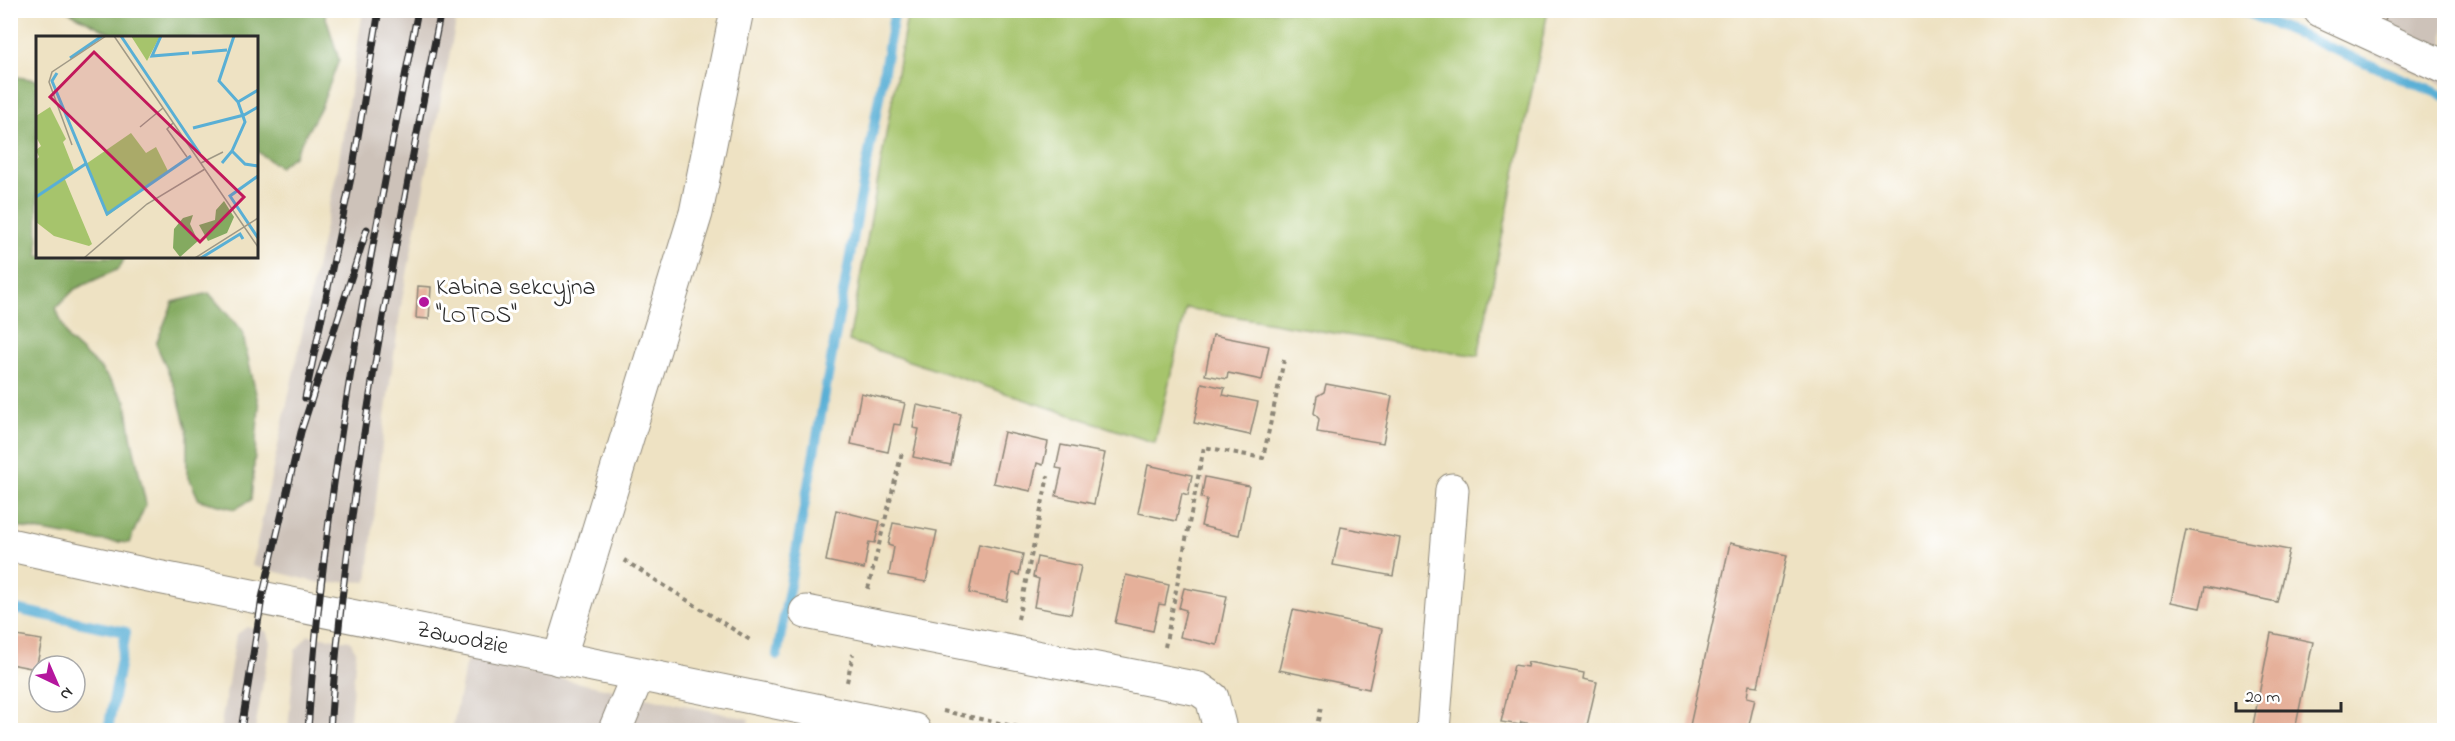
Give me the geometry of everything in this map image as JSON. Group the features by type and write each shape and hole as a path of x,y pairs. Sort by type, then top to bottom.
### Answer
{"street":[{"path":"559,659 696,213 737,10"},
{"path":"2320,10 2445,67"},
{"path":"1433,730 1452,490"},
{"name":"Zawodzie","path":"10,545 914,730"},
{"path":"806,612 1199,689 1212,698 1219,725 1218,730"},
{"path":"615,730 638,675"}],"path":[{"path":"1158,680 1204,447 1263,458 1284,360"},
{"path":"845,689 902,452"},
{"path":"1012,652 1048,476"},
{"path":"595,542 750,640"},
{"path":"1316,730 1321,707"}],"shaded area":[{"path":"363,11 458,11 402,300 385,417 367,582 348,581 325,584 252,566 338,166"},
{"path":"2277,11 2444,11 2444,85"},
{"path":"247,627 266,631 270,642 255,730 220,730 236,635"},
{"path":"308,635 350,641 356,652 349,730 288,730 295,651"},
{"path":"467,659 749,719 747,730 452,730"}],"green space":[{"path":"67,11 324,11 339,60 321,107 294,156 279,167 258,152 258,36 115,36"},
{"path":"908,11 1548,11 1478,356 1186,308 1155,443 849,341"},
{"path":"11,76 36,80 36,258 124,258 119,269 75,289 56,308 68,339 101,369 126,401 146,504 129,543 11,526"},
{"path":"209,293 242,331 259,407 251,500 235,509 199,500 187,473 187,431 176,390 156,344 173,302"}],"building":[{"path":"2355,10 2390,10 2383,25"},
{"name":"Kabina sekcyjna \"LOTOS\"","path":"418,286 431,287 429,319 416,318"},
{"path":"1213,335 1269,346 1262,380 1228,373 1227,379 1205,375"},
{"path":"1202,383 1225,388 1223,395 1258,402 1250,435 1194,423"},
{"path":"1326,384 1392,396 1383,443 1317,432 1319,419 1314,413 1317,396 1324,392"},
{"path":"861,393 905,403 900,425 894,424 888,452 851,444"},
{"path":"917,405 961,414 951,465 913,457 919,429 913,428"},
{"path":"1004,432 1048,442 1043,465 1037,463 1031,491 993,483"},
{"path":"1061,445 1105,453 1094,504 1056,496 1062,469 1056,468"},
{"path":"1148,465 1192,475 1188,495 1182,493 1176,521 1138,513"},
{"path":"1205,477 1249,486 1239,535 1201,526 1207,499 1201,498"},
{"path":"836,510 880,521 875,543 869,542 864,569 826,561"},
{"path":"893,523 937,531 926,582 889,575 894,547 888,545"},
{"path":"1341,527 1400,538 1393,576 1333,565"},
{"path":"2186,530 2289,550 2277,602 2205,587 2200,608 2171,602"},
{"path":"1730,543 1787,555 1758,686 1749,685 1747,697 1755,699 1749,725 1756,726 1755,730 1689,730"},
{"path":"979,544 1023,554 1019,575 1012,573 1007,601 969,593"},
{"path":"1037,557 1081,566 1071,614 1034,607 1039,579 1033,577"},
{"path":"1126,575 1169,585 1165,605 1159,604 1153,631 1115,623"},
{"path":"1184,588 1227,596 1217,645 1180,637 1186,610 1179,608"},
{"path":"1293,610 1382,629 1369,689 1279,670"},
{"path":"2271,633 2313,642 2295,730 2252,730"},
{"path":"10,635 42,640 39,654 27,654 27,667 10,664"},
{"path":"1528,662 1584,673 1583,679 1597,682 1586,730 1564,730 1521,722 1520,725 1501,722 1514,665 1527,667"}],"waterway":[{"path":"777,655 895,10"},
{"path":"2241,10 2444,96"},
{"path":"10,608 126,632 108,730"}],"railway":[{"path":"305,398 352,173 379,10"},
{"path":"308,730 315,639 337,459 383,189 418,10"},
{"path":"330,730 338,639 360,458 406,189 441,10"},
{"path":"241,730 262,598 301,432 367,229"}],"place":[{"name":"Kabina sekcyjna \"LOTOS\"","path":"424,302"}]}
